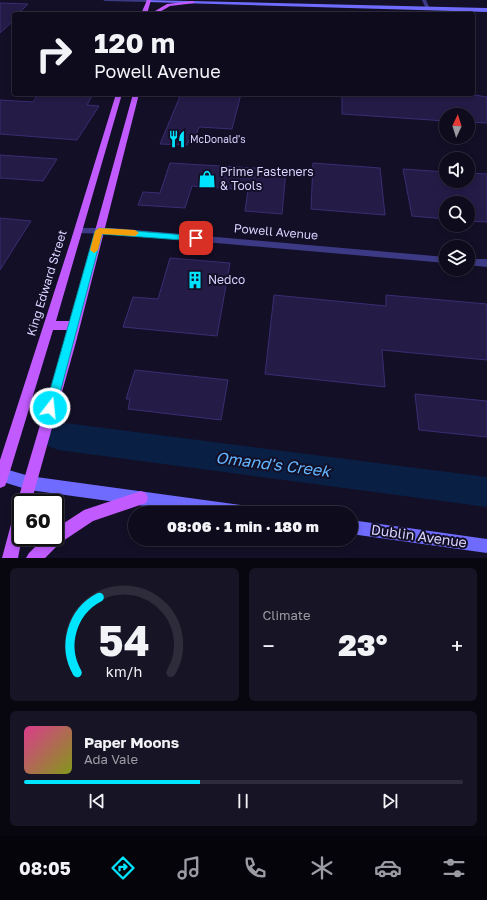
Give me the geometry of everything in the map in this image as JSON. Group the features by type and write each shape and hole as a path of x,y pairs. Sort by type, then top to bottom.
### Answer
{"main road":[{"path":"264,0 487,6"},
{"path":"145,12 148,1 426,4 487,10"},
{"path":"158,12 161,1"},
{"path":"159,12 169,5 193,2"},
{"name":"King Edward Street","path":"26,494 74,326 99,231 112,151 119,96"},
{"name":"King Edward Street","path":"1,477 79,231 135,96"},
{"path":"49,326 74,326"},
{"path":"1,477 29,483 198,506"},
{"path":"34,558 55,538 89,515 141,498"},
{"name":"Dublin Avenue","path":"358,528 487,546"},
{"path":"10,558 13,546"}],"street":[{"path":"106,0 148,1"},
{"name":"Powell Avenue","path":"79,231 99,231 439,259"},
{"path":"475,262 487,263"}],"building":[{"path":"0,3 28,4 20,12 12,12 12,22 0,33"},
{"path":"475,95 487,97 487,123 475,122 475,108 439,108 439,121 342,114 342,96"},
{"path":"37,96 92,96 87,105 99,106 77,140 0,134 0,100 33,102"},
{"path":"180,96 240,96 232,129 199,127 194,140 189,140 187,145 160,144"},
{"path":"0,155 57,159 43,181 0,178"},
{"path":"170,163 286,170 282,214 245,211 248,190 192,186 185,208 138,205 143,192 160,193"},
{"path":"313,163 380,168 385,215 311,209"},
{"path":"403,169 439,172 439,188 475,188 475,173 487,174 487,222 475,221 475,196 439,196 439,218 412,216"},
{"path":"0,218 31,221 0,270"},
{"name":"Nedco","path":"170,258 230,263 217,336 123,327 133,297 158,299"},
{"path":"274,295 386,306 386,295 487,304 487,360 382,350 385,387 265,374"},
{"path":"135,370 228,380 221,420 128,409 130,399 126,399"},
{"path":"415,394 487,401 487,437 419,430"}],"waterway":[{"name":"Omand's Creek","path":"58,436 487,492"}],"slow traffic":[{"path":"94,250 99,231 135,233"}],"place":[{"name":"McDonald's","path":"177,139"},
{"name":"Prime Fasteners & Tools","path":"207,179"},
{"name":"Nedco","path":"195,280"}],"route":[{"path":"50,408 70,342 99,231 196,238"}]}
